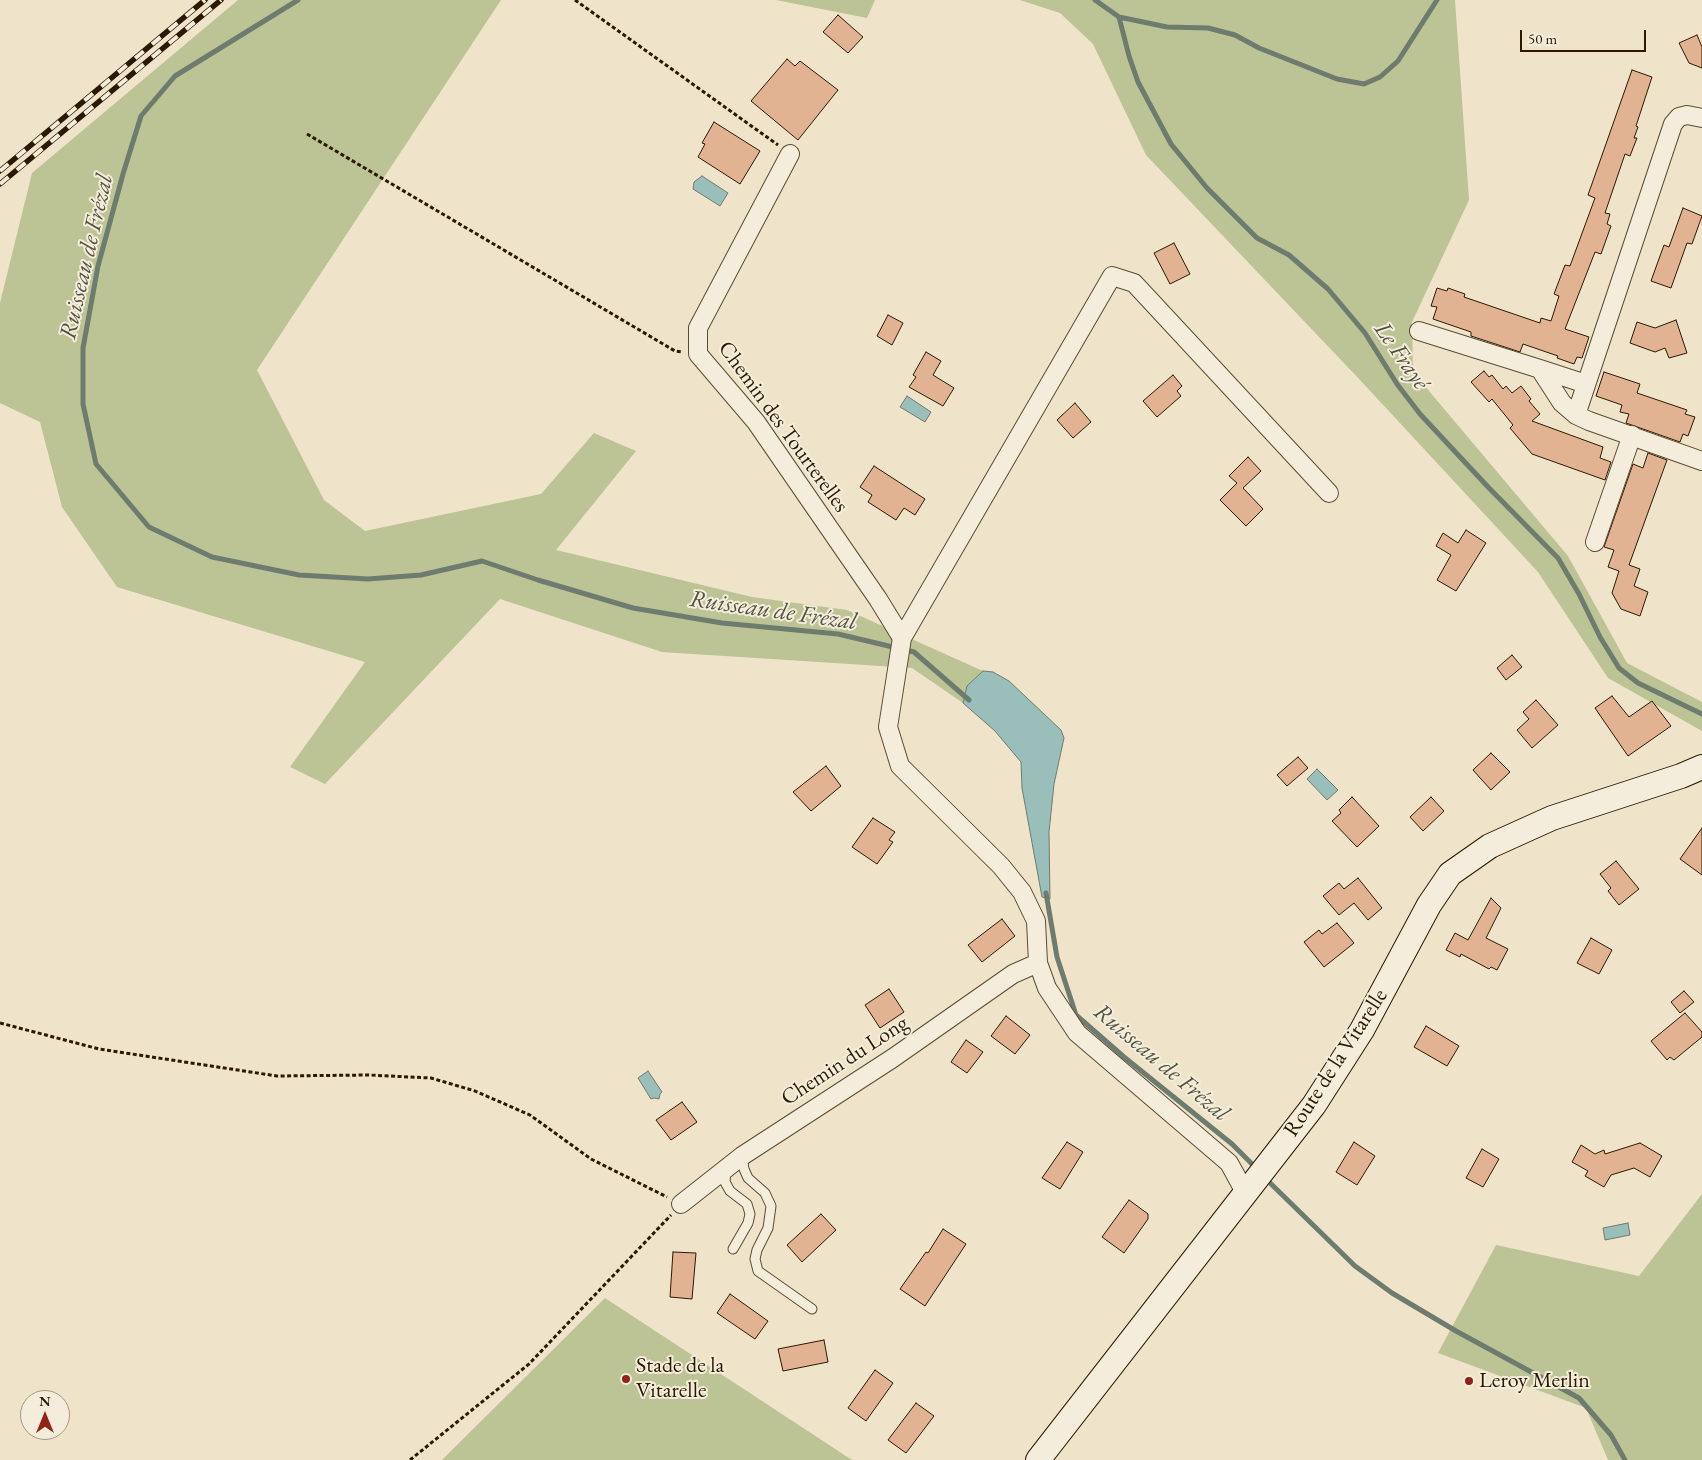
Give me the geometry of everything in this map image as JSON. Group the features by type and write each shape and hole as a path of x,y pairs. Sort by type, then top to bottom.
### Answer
{"street":[{"path":"1576,415 1673,124 1679,117 1687,115 1702,118"},
{"name":"Chemin des Tourterelles","path":"790,154 698,328 698,354 756,422 878,599 902,638"},
{"path":"1249,1190 1229,1163 1077,1034 1047,988 1038,963 1036,922 1022,892 1001,866 900,766 888,727 902,638 1112,276 1134,283 1329,493"},
{"path":"1418,332 1586,384"},
{"path":"1540,370 1562,403 1576,415 1702,461"},
{"path":"1595,542 1632,435"},
{"name":"Route de la Vitarelle","path":"1038,1460 1314,1105 1362,1030 1429,905 1450,874 1490,846 1552,818 1681,776 1702,767"},
{"name":"Chemin du Long","path":"681,1204 742,1156 893,1058 1014,974 1038,963"}],"lane":[{"path":"742,1156 748,1178 765,1193 771,1206 768,1228 756,1250 755,1258 758,1271 812,1309"},
{"path":"726,1168 725,1182 730,1191 747,1204 750,1214 748,1223 733,1249"}],"path":[{"path":"575,0 790,154"},
{"path":"308,134 675,351 698,354"},
{"path":"0,1023 99,1049 277,1076 369,1075 431,1078 475,1091 530,1115 591,1159 681,1204 529,1364 410,1460"}],"green space":[{"path":"238,0 501,0 257,370 324,500 365,531 541,494 594,433 636,451 556,550 752,597 847,610 983,671 967,686 963,703 912,668 662,652 500,599 325,784 290,767 365,662 117,587 62,507 40,422 0,403 0,303 32,173"},
{"path":"776,0 875,0 867,18"},
{"path":"1020,0 1455,0 1469,200 1412,322 1413,372 1568,556 1627,663 1702,702 1702,731 1608,678 1538,572 1361,381 1146,155 1093,44 1060,13"},
{"path":"1702,1194 1702,1460 1608,1460 1586,1408 1438,1353 1496,1245 1639,1276"},
{"name":"Stade de la Vitarelle","path":"605,1298 852,1460 442,1460"}],"water":[{"path":"702,176 728,193 720,206 693,189 694,182"},
{"path":"907,396 931,412 925,422 900,407"},
{"path":"983,671 993,672 1009,681 1061,730 1064,738 1054,784 1049,832 1050,899 1042,897 1022,788 1021,762 995,731 963,703 967,686"},
{"path":"1317,769 1338,790 1327,800 1307,779"},
{"path":"648,1071 662,1092 659,1099 651,1099 638,1078"},
{"path":"1628,1223 1630,1235 1605,1240 1603,1228"}],"building":[{"path":"838,15 863,37 848,53 823,32"},
{"path":"1697,35 1702,47 1702,68 1689,63 1679,43"},
{"path":"787,59 795,66 800,61 838,90 798,140 751,101"},
{"path":"1632,70 1652,77 1636,126 1638,127 1634,138 1637,138 1630,156 1625,154 1605,213 1610,214 1607,224 1611,226 1601,254 1595,252 1565,329 1589,337 1582,358 1577,357 1574,364 1557,358 1558,356 1523,344 1520,352 1471,336 1471,332 1433,319 1437,307 1431,306 1437,288 1447,291 1448,288 1465,294 1464,297 1540,323 1541,318 1551,321 1559,296 1554,294 1565,265 1570,266 1595,198 1588,195"},
{"path":"714,122 760,151 740,184 698,157 705,144 702,143"},
{"path":"1683,208 1702,216 1692,244 1687,243 1671,288 1651,281 1664,245 1669,247"},
{"path":"1174,243 1190,274 1170,284 1154,253"},
{"path":"888,315 903,323 892,345 877,336"},
{"path":"1676,320 1687,353 1669,358 1665,348 1655,352 1630,343 1637,322 1655,328"},
{"path":"926,352 941,361 933,375 954,388 943,406 909,387 916,377 913,375"},
{"path":"1484,371 1489,377 1492,375 1503,389 1506,386 1512,393 1521,386 1531,399 1529,401 1540,414 1532,421 1603,447 1600,458 1611,462 1605,480 1532,454 1510,428 1513,425 1492,399 1489,402 1471,382"},
{"path":"1604,372 1640,384 1637,393 1687,410 1685,414 1695,417 1688,436 1683,434 1680,442 1626,423 1629,414 1620,412 1622,405 1596,396"},
{"path":"1173,375 1182,386 1177,391 1181,396 1157,417 1143,401"},
{"path":"1075,403 1091,422 1073,438 1057,420"},
{"path":"1648,453 1667,460 1629,565 1640,569 1634,586 1648,592 1640,616 1621,609 1612,593 1619,571 1608,567 1614,550 1604,547 1633,464 1643,468"},
{"path":"1248,457 1261,471 1243,488 1263,509 1246,526 1220,500 1237,483 1229,476"},
{"path":"874,466 925,499 915,515 904,508 896,520 868,502 872,495 860,487"},
{"path":"1466,530 1486,543 1456,591 1437,580 1451,555 1436,546 1443,533 1458,543"},
{"path":"1512,655 1522,667 1506,680 1497,668"},
{"path":"1612,696 1629,717 1652,701 1671,726 1628,756 1595,708"},
{"path":"1536,700 1558,725 1532,748 1517,730 1529,719 1523,712"},
{"path":"1491,753 1510,772 1491,790 1473,770"},
{"path":"1298,757 1308,768 1287,786 1277,775"},
{"path":"826,766 841,786 811,811 793,792"},
{"path":"1352,797 1379,826 1357,847 1332,821 1341,813 1339,810"},
{"path":"1431,797 1444,811 1423,831 1410,817"},
{"path":"873,818 895,832 889,840 893,842 877,864 852,847"},
{"path":"1702,828 1702,875 1680,859"},
{"path":"1616,861 1639,889 1619,905 1608,891 1611,888 1600,874"},
{"path":"1358,878 1382,908 1368,920 1354,903 1339,915 1323,896 1339,883 1344,889"},
{"path":"1491,898 1501,908 1486,938 1508,949 1497,970 1491,967 1489,969 1461,954 1460,957 1446,950 1455,933 1468,940"},
{"path":"1002,919 1015,936 982,962 968,945"},
{"path":"1337,923 1354,943 1324,967 1304,942 1319,930 1322,934"},
{"path":"1591,938 1612,950 1599,974 1577,963"},
{"path":"889,989 904,1012 880,1028 865,1005"},
{"path":"1684,991 1694,1002 1680,1013 1671,1002"},
{"path":"1685,1013 1702,1032 1702,1037 1674,1060 1670,1057 1667,1060 1651,1041"},
{"path":"1006,1016 1030,1035 1015,1054 991,1036"},
{"path":"1426,1026 1459,1046 1447,1066 1414,1047"},
{"path":"966,1040 983,1052 967,1073 951,1062"},
{"path":"682,1102 697,1122 671,1140 656,1120"},
{"path":"1067,1142 1083,1152 1060,1189 1042,1178"},
{"path":"1354,1142 1375,1156 1357,1185 1336,1172"},
{"path":"1640,1143 1662,1156 1650,1177 1634,1168 1611,1175 1604,1187 1585,1176 1588,1171 1572,1162 1581,1145 1595,1154 1604,1150 1605,1154"},
{"path":"1482,1149 1499,1159 1483,1187 1466,1178"},
{"path":"1129,1200 1148,1214 1148,1219 1124,1253 1102,1237"},
{"path":"821,1214 836,1230 802,1262 787,1245"},
{"path":"943,1229 966,1244 925,1306 900,1289 926,1252 928,1253"},
{"path":"673,1252 696,1253 692,1299 670,1297"},
{"path":"730,1294 768,1321 755,1339 717,1313"},
{"path":"824,1340 828,1362 783,1371 778,1349"},
{"path":"875,1370 893,1383 866,1421 848,1408"},
{"path":"916,1403 934,1416 906,1453 888,1440"}],"waterway":[{"name":"Ruisseau de Frézal","path":"298,0 175,76 141,116 123,174 98,266 83,348 83,404 96,464 149,527 212,557 299,575 368,579 421,575 482,561 633,608 722,623 838,634 914,652 969,700"},
{"name":"Le Frayé","path":"1095,0 1119,17 1138,82 1171,144 1207,188 1257,238 1289,255 1328,289 1365,333 1397,384 1420,414 1558,558 1579,594 1600,637 1619,668 1638,683 1702,714"},
{"path":"1119,17 1167,27 1208,28 1235,35 1259,48 1337,79 1364,84 1380,77 1398,61 1437,0"},
{"name":"Ruisseau de Frézal","path":"1046,893 1057,957 1076,1015 1124,1057 1232,1144 1257,1169"},
{"name":"Ruisseau de Frézal","path":"1264,1177 1355,1266 1392,1293 1456,1331 1579,1398 1611,1435 1625,1460"}],"railway":[{"path":"0,171 205,0"},
{"path":"0,184 221,0"}],"place":[{"name":"Stade de la Vitarelle","path":"626,1379"},
{"name":"Leroy Merlin","path":"1469,1381"}]}
